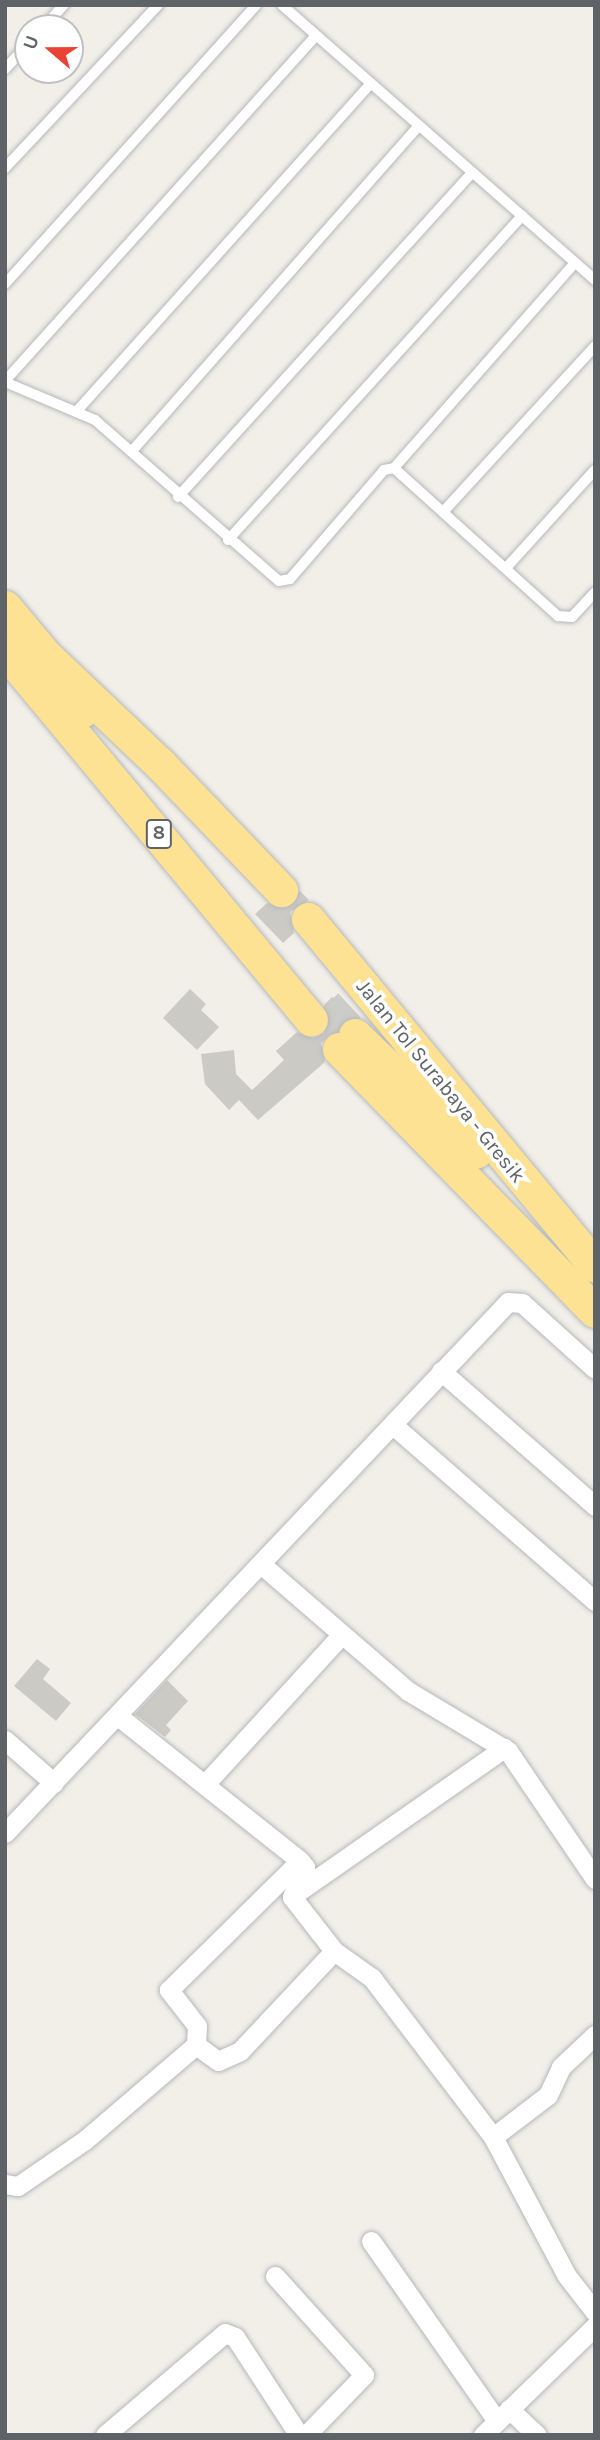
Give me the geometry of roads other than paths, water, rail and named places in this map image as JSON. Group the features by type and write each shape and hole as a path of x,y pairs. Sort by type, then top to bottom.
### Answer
{"highway":[{"name":"Jalan Tol Surabaya - Gresik","path":"5,607 45,654 160,764 281,890"},
{"name":"Jalan Tol Surabaya - Gresik","path":"5,651 318,1011 89,722 45,654"},
{"name":"Jalan Tol Surabaya - Gresik","path":"308,919 583,1255"},
{"name":"Jalan Tol Surabaya - Gresik","path":"583,1255 347,1042 595,1311"}],"street":[{"path":"5,1833 262,1565 440,1371 516,1300 595,1368"},
{"path":"440,1371 595,1506"},
{"path":"393,1425 595,1601"},
{"path":"262,1565 340,1636 428,1705 504,1748 592,1870"},
{"path":"206,1783 340,1636"},
{"path":"118,1716 206,1783 300,1861 305,1867 292,1897"},
{"path":"5,1740 54,1783"},
{"path":"292,1897 504,1748"},
{"path":"5,2184 18,2186 85,2140 195,2045 197,2026 169,1990 300,1861"},
{"path":"292,1897 334,1951 372,1978 494,2137 566,2276 594,2304"},
{"path":"195,2045 219,2061 240,2051 334,1951"},
{"path":"494,2137 548,2095 561,2067 595,2035"},
{"path":"371,2241 496,2422 537,2435"},
{"path":"275,2276 364,2375 306,2435"},
{"path":"496,2422 595,2326"},
{"path":"105,2435 225,2333 235,2337 299,2435"}],"lane":[{"path":"5,168 158,5"},
{"path":"5,284 256,5"},
{"path":"282,5 595,280"},
{"path":"316,36 5,382 95,420 228,540 274,579 285,582 384,470 394,468 575,263"},
{"path":"76,412 370,84"},
{"path":"132,451 419,127"},
{"path":"178,497 472,173"},
{"path":"228,540 522,216"},
{"path":"443,512 595,346"},
{"path":"394,468 562,617 572,617 595,592"},
{"path":"506,568 595,470"}],"tunnel":[{"path":"326,1004 355,1035"}]}
